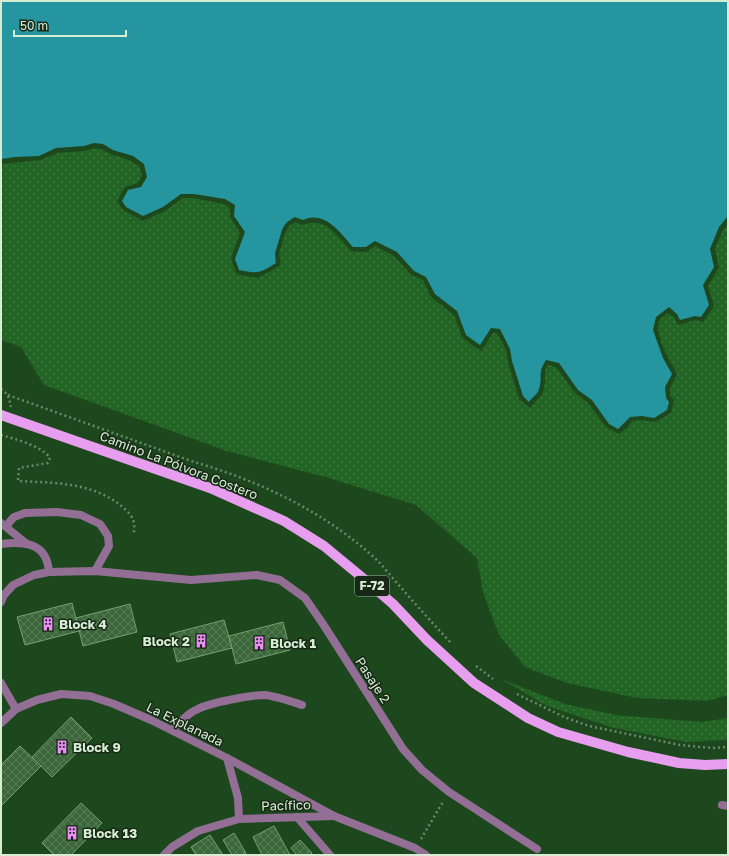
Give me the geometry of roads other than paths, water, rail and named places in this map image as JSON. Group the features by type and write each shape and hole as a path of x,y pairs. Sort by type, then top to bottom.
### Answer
{"main road":[{"name":"Camino La Pólvora Costero","path":"1,415 210,488 249,505 295,528 324,546 370,584 393,604 451,663 474,683 528,718 558,732 628,752 679,763 705,765 728,764"}],"street":[{"path":"1,602 4,595 13,585 34,575 49,572 95,571 109,546 108,536 100,524 81,515 57,512 20,514 4,525 27,544 40,550 48,562 49,572"},
{"path":"1,544 27,544"},
{"name":"Pasaje 2","path":"95,571 191,580 257,575 280,580 305,598 403,749 422,770 449,792 537,849"},
{"path":"1,683 16,710"},
{"name":"La Explanada","path":"1,724 16,710 37,700 61,694 90,696 114,704 151,720 227,758 334,816 415,848 426,855"},
{"path":"172,730 197,709 243,698 267,696 302,705"},
{"path":"227,758 238,798 238,819"},
{"name":"Pacífico","path":"164,855 172,847 198,831 238,819 334,816"},
{"path":"297,817 330,855"}],"water":[{"path":"1,1 728,1 728,216 719,227 710,249 714,267 703,285 709,305 701,317 695,316 680,320 677,314 669,307 656,317 653,330 663,358 672,374 665,387 666,398 669,402 667,410 654,418 642,416 630,417 618,429 609,424 592,400 578,390 559,363 546,360 541,372 538,391 529,402 523,396 512,361 510,349 500,329 491,328 480,345 466,335 457,311 435,294 426,277 414,271 397,252 375,241 366,247 353,247 337,229 325,220 311,218 303,220 295,217 285,224 281,232 275,256 276,263 259,272 239,270 235,259 245,232 234,216 235,205 225,199 194,194 181,194 163,207 143,216 126,207 122,201 128,190 141,187 147,177 144,164 133,156 113,150 103,144 94,143 84,146 56,148 39,156 1,159"}],"place":[{"name":"Block 4","path":"48,624"},
{"name":"Block 2","path":"201,641"},
{"name":"Block 1","path":"259,643"},
{"name":"Block 9","path":"62,747"},
{"name":"Block 13","path":"72,833"}]}
